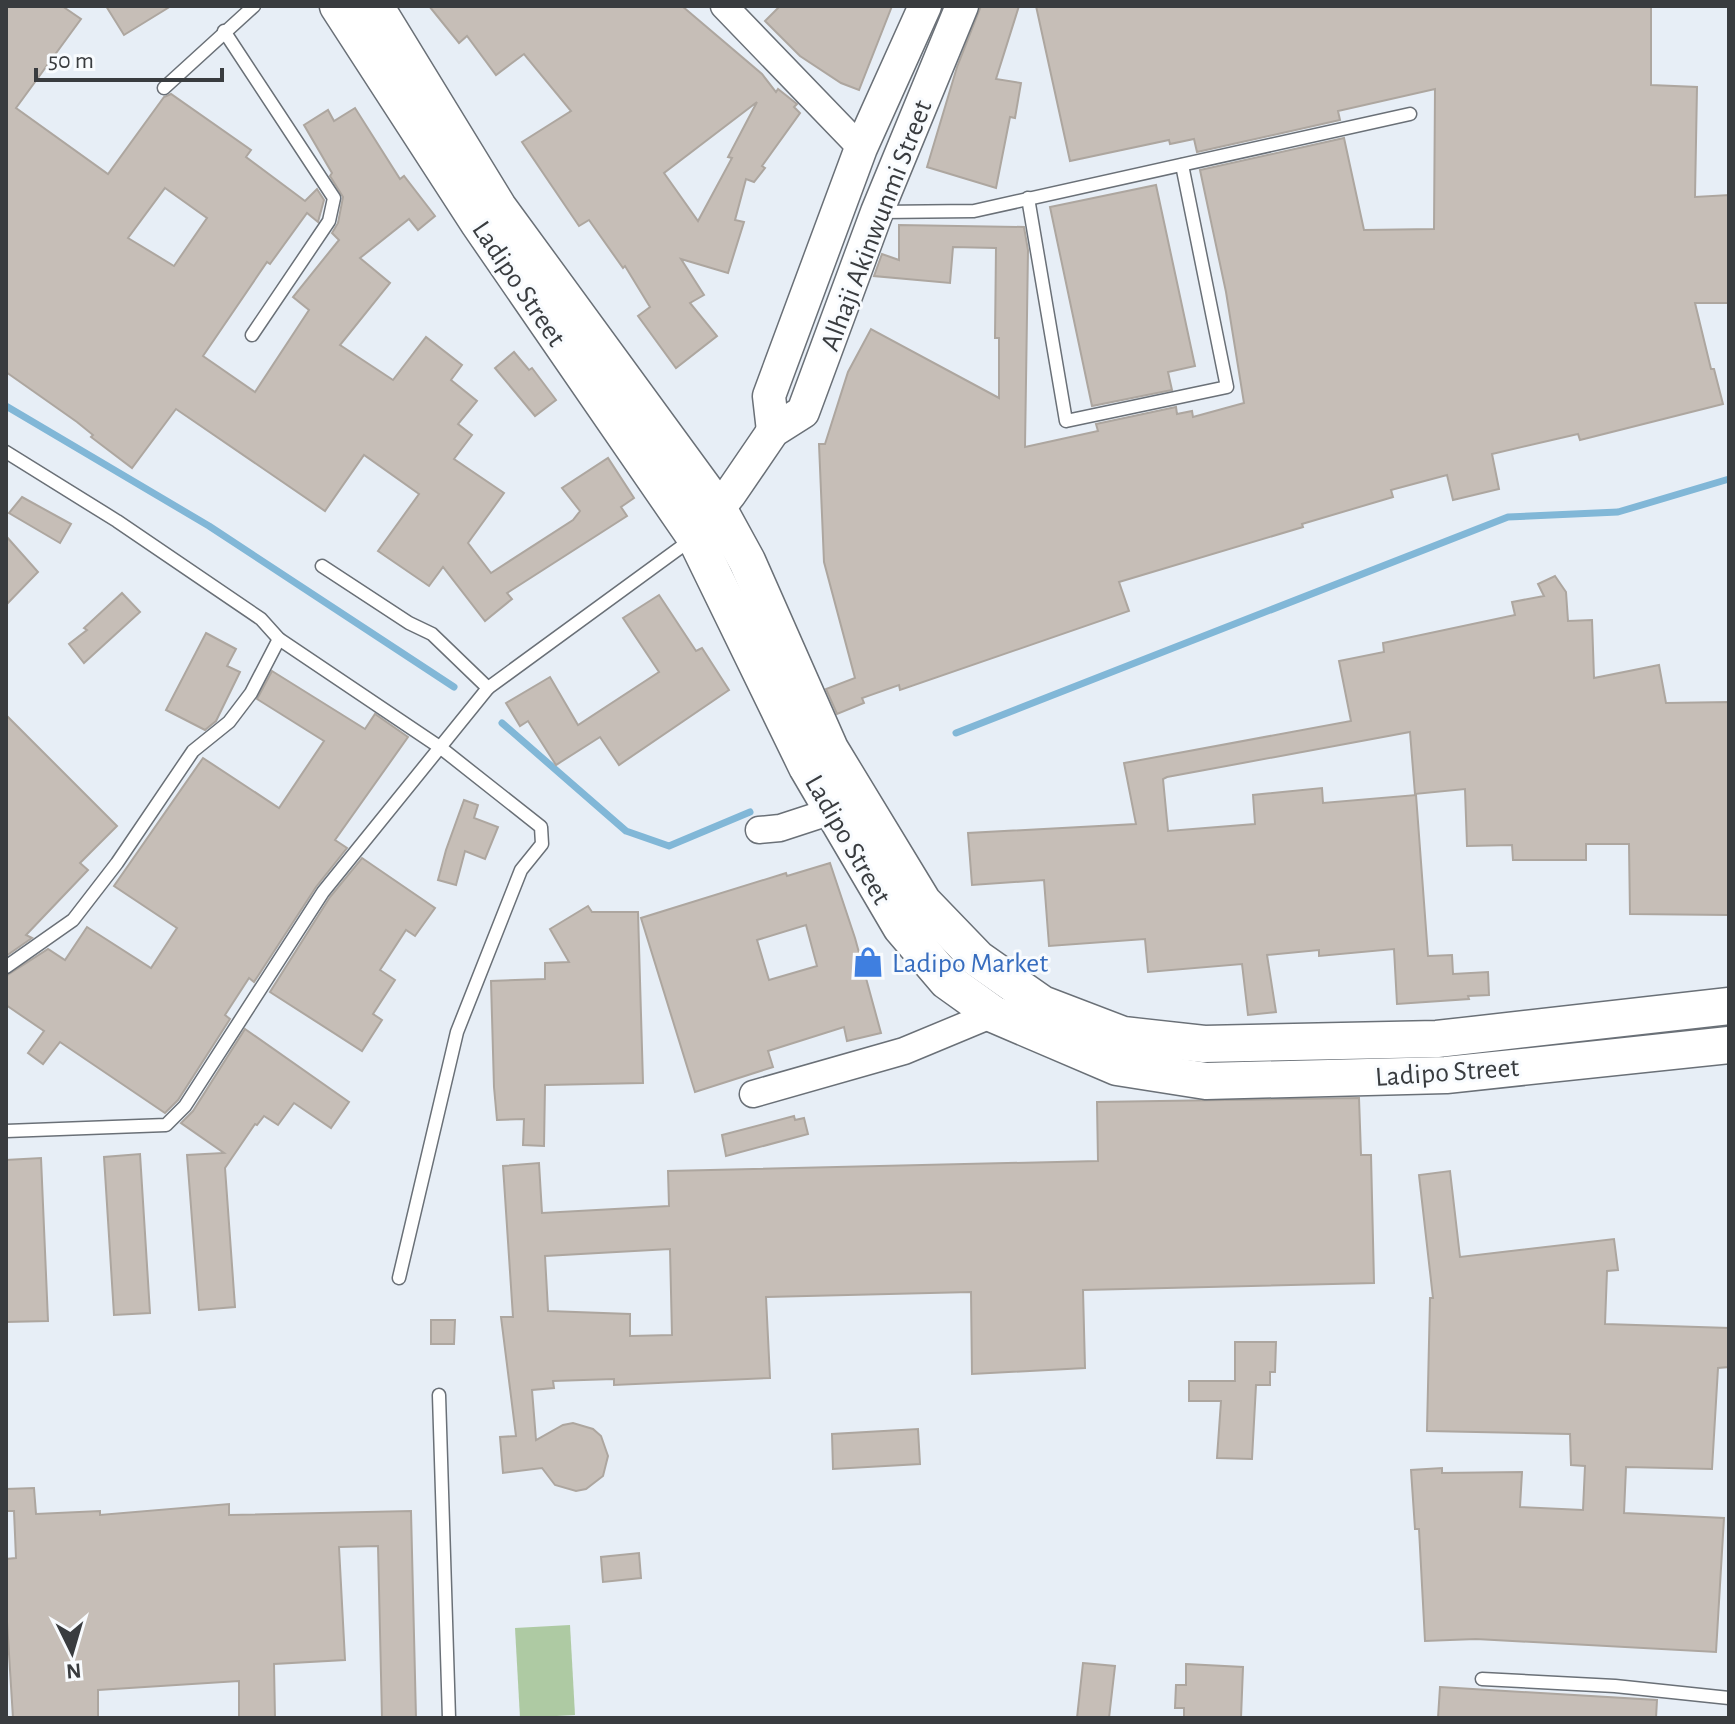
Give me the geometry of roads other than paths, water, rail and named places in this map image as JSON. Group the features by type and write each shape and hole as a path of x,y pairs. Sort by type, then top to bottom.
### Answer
{"main road":[{"name":"Ladipo Street","path":"338,6 478,222 695,537 807,767 901,927 947,981 993,1014 1117,1067 1206,1081 1446,1075 1729,1045"},
{"name":"Ladipo Street","path":"375,6 498,207 718,508 747,561 830,749 923,902 978,959 1042,1004 1123,1035 1204,1044 1437,1039 1729,1006"}],"street":[{"path":"724,6 861,148"},
{"name":"Alhaji Akinwunmi Street","path":"773,431 769,396 861,148 925,6"},
{"name":"Alhaji Akinwunmi Street","path":"695,537 773,431 803,412 877,212 962,6"},
{"path":"759,830 780,828 832,811"},
{"path":"753,1094 904,1051 993,1014"}],"lane":[{"path":"164,88 254,6"},
{"path":"224,31 334,198 329,221 252,335"},
{"path":"877,212 974,211 1410,114"},
{"path":"1028,198 1066,421 1227,387 1182,165"},
{"path":"6,452 117,521 261,619 279,639 441,748 541,827 542,844 521,870 457,1032 399,1278"},
{"path":"6,1131 166,1125 185,1106 323,892 488,688 695,537"},
{"path":"322,566 409,623 432,634 488,688"},
{"path":"6,967 73,920 117,863 193,751 229,722 251,693 279,639"},
{"path":"439,1395 449,1718"},
{"path":"1482,1679 1615,1686 1729,1698"}],"waterway":[{"path":"6,406 209,526 454,687"},
{"path":"956,733 1508,517 1618,512 1729,479"},
{"path":"502,723 626,831 669,846 750,812"}],"place":[{"name":"Ladipo Market","path":"868,962"}]}
